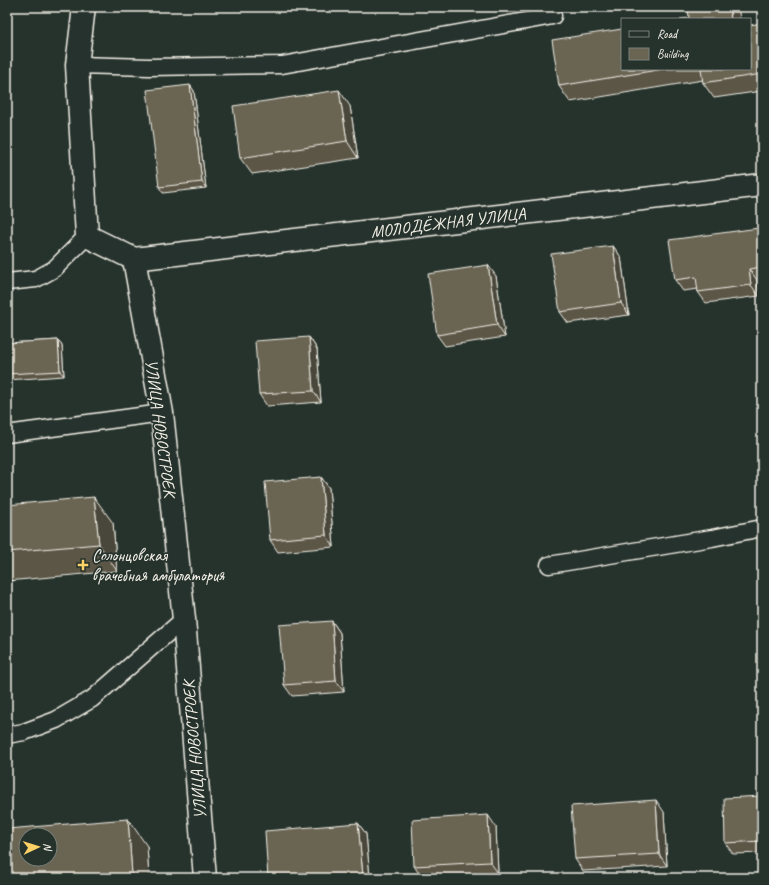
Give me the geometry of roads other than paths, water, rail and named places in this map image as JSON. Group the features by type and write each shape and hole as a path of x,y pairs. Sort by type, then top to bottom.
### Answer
{"street":[{"path":"84,7 77,65 88,236 134,259"},
{"name":"МОЛОДЁЖНАЯ УЛИЦА","path":"134,259 762,185"},
{"name":"УЛИЦА НОВОСТРОЕК","path":"134,259 162,413 184,619 205,878"}],"lane":[{"path":"77,65 149,67 282,65 553,16"},
{"path":"7,282 36,279 54,269 88,236"},
{"path":"7,434 162,413"},
{"path":"549,564 712,538 762,528"},
{"path":"7,735 24,732 56,720 92,699 184,619"}],"place":[{"name":"Солонцовская врачебная амбулатория","path":"83,565"}]}
